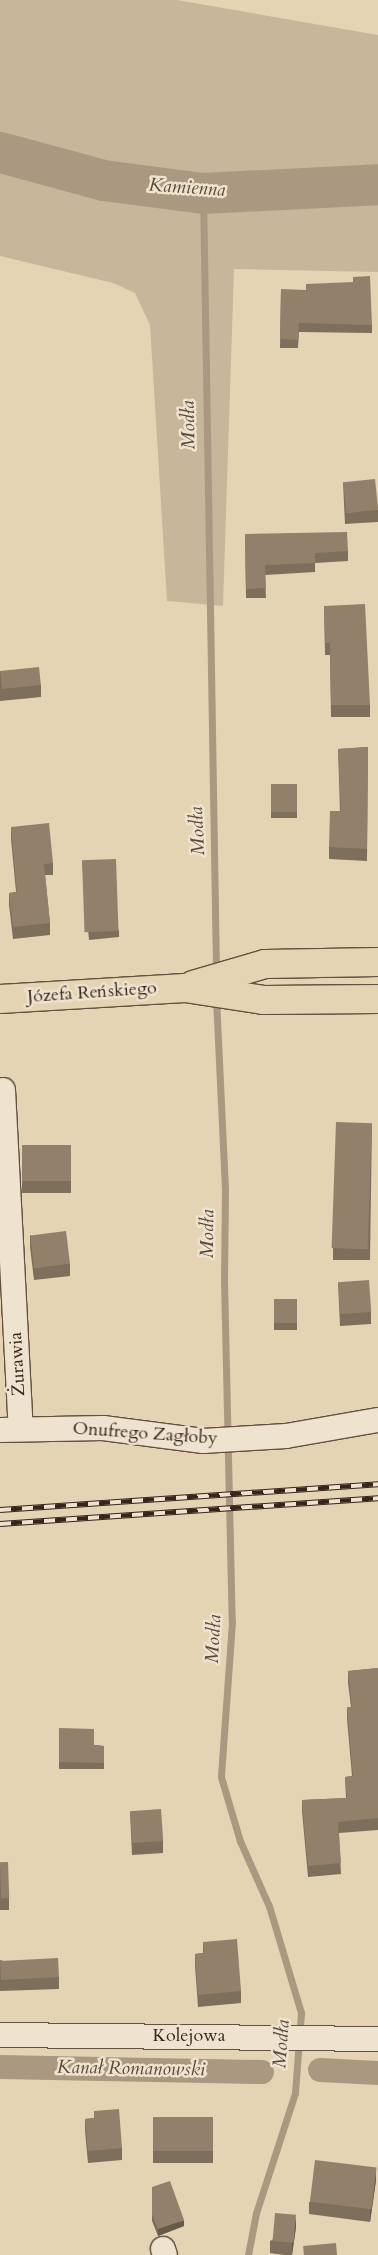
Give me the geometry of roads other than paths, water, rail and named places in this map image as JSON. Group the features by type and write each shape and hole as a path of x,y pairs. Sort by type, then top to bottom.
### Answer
{"main road":[{"name":"Józefa Reńskiego","path":"185,988 265,964 378,962"},
{"name":"Józefa Reńskiego","path":"0,999 185,988 263,1000 378,999"}],"street":[{"name":"Żurawia","path":"3,1090 11,1429"},
{"name":"Onufrego Zagłoby","path":"11,1429 103,1428 203,1441 286,1436 378,1420"},
{"name":"Kolejowa","path":"0,2035 378,2039"}],"waterway":[{"name":"Kamienna","path":"0,152 103,180 203,193 378,184"},
{"name":"Modła","path":"203,193 216,972"},
{"name":"Modła","path":"216,998 225,1188 224,1280 232,1622 221,1777 240,1841 269,1906 301,2013 295,2093 256,2213 248,2255"},
{"name":"Kanał Romanowski","path":"0,2067 262,2072"},
{"name":"Kanał Romanowski","path":"320,2070 378,2073"}],"railway":[{"path":"0,1510 378,1484"},
{"path":"0,1524 378,1498"}]}
